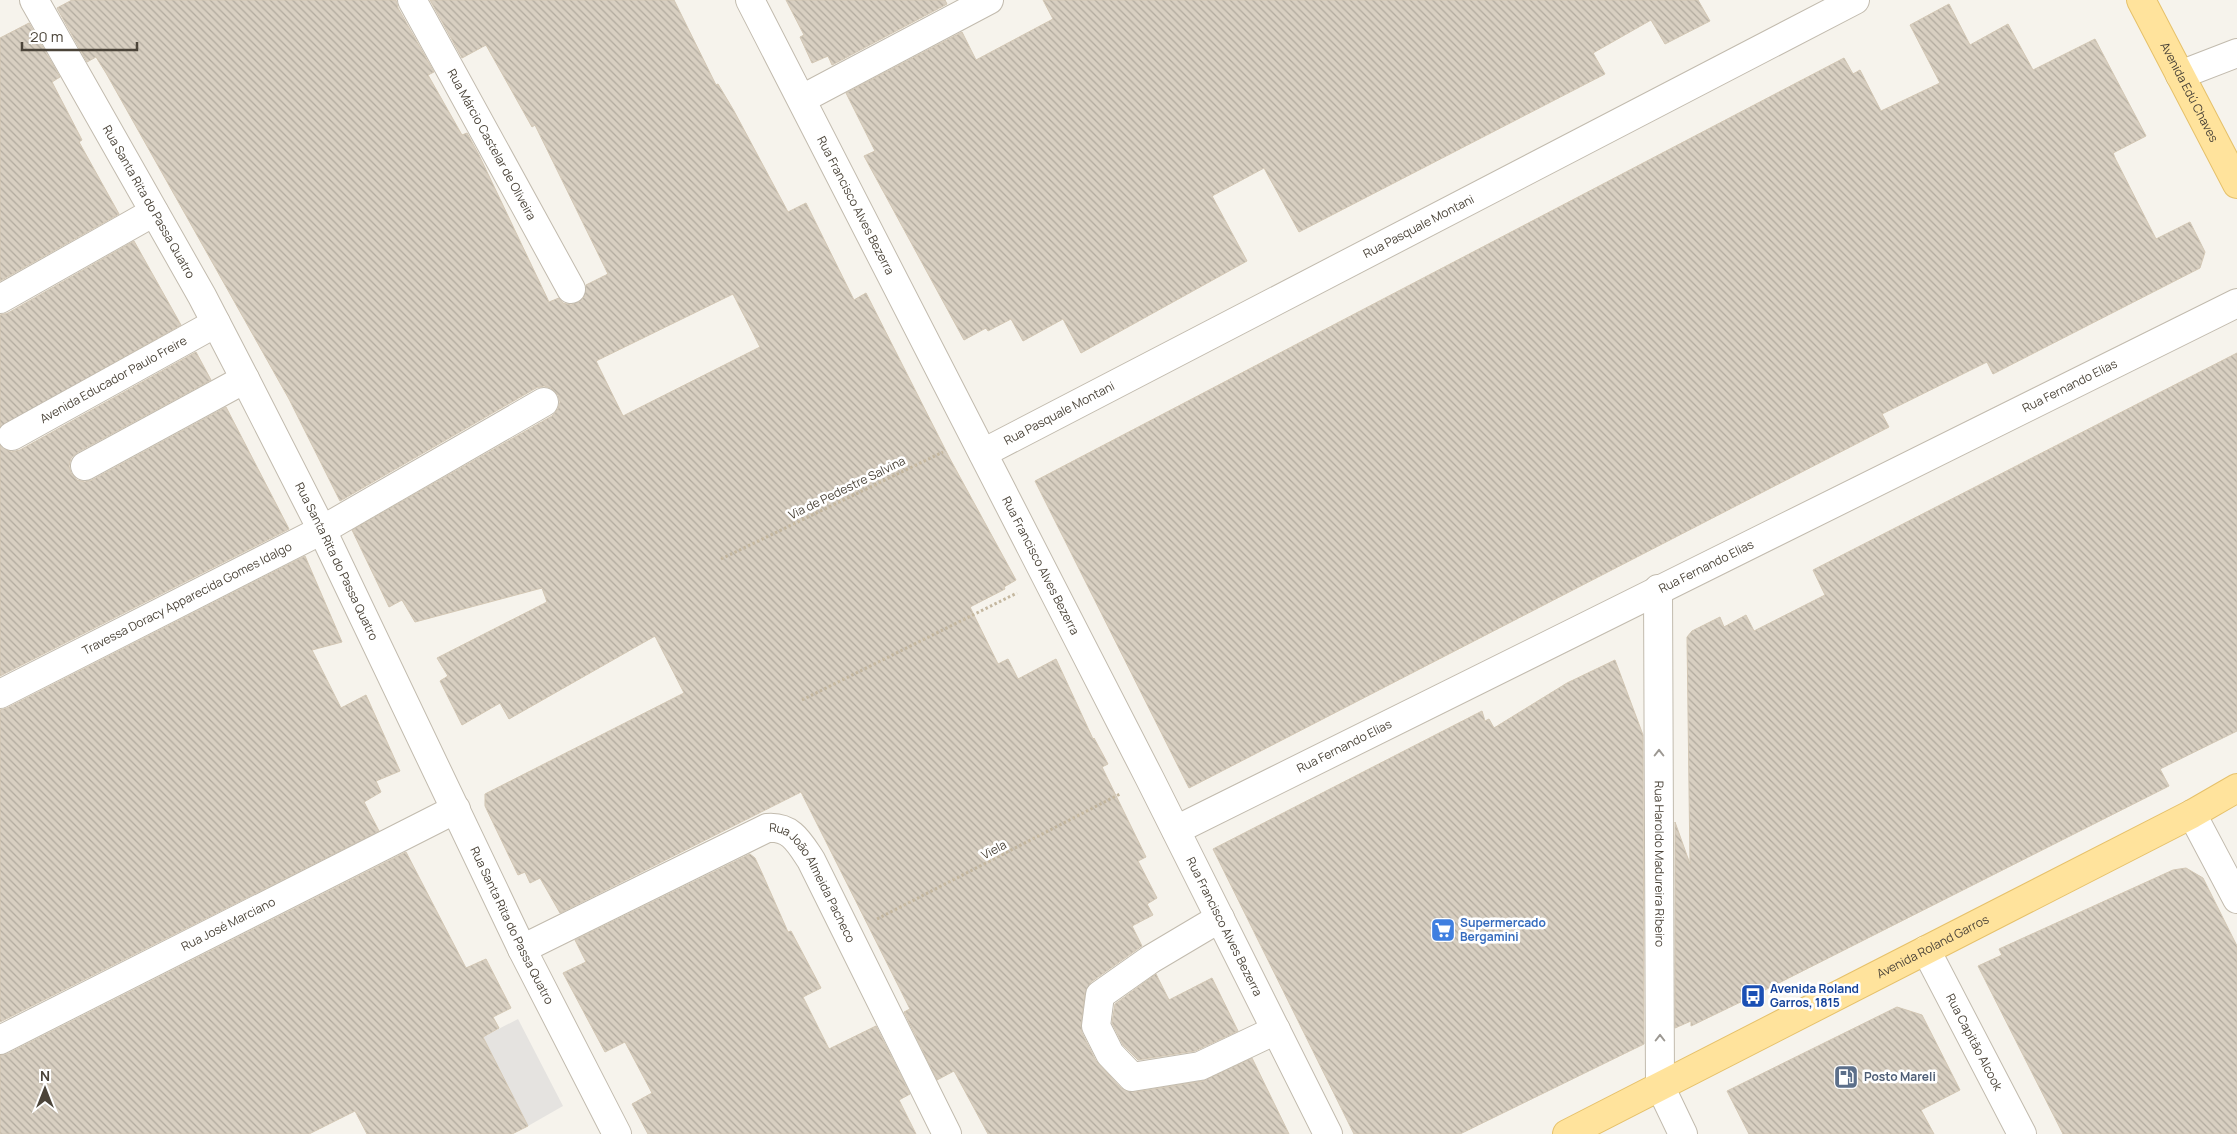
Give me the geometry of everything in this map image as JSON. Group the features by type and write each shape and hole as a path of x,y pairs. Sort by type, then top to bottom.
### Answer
{"main road":[{"name":"Avenida Edú Chaves","path":"2141,0 2237,184"},
{"name":"Avenida Roland Garros","path":"1567,1134 2192,814 2237,788"},
{"name":"Avenida Roland Garros","path":"2192,814 2237,809"}],"street":[{"name":"Rua Santa Rita do Passa Quatro","path":"34,0 216,323 245,379 322,530 522,948 617,1134"},
{"name":"Rua Márcio Castelar de Oliveira","path":"412,0 570,289"},
{"name":"Rua Francisco Alves Bezerra","path":"750,0 1176,830 1328,1134"},
{"path":"802,99 989,0"},
{"name":"Rua Pasquale Montani","path":"983,453 1855,0"},
{"path":"2180,75 2237,53"},
{"path":"0,298 154,212"},
{"name":"Rua Fernando Elias","path":"1176,830 2237,303"},
{"name":"Avenida Educador Paulo Freire","path":"12,436 216,323"},
{"path":"86,466 245,379"},
{"name":"Travessa Doracy Apparecida Gomes Idalgo","path":"0,694 322,530 544,402"},
{"name":"Rua Haroldo Madureira Ribeiro","path":"1658,589 1660,1086 1683,1134"},
{"name":"Rua José Marciano","path":"0,1040 456,809"},
{"path":"2192,814 2237,899"},
{"name":"Rua João Almeida Pacheco","path":"522,948 766,828 786,830 796,838 811,860 846,934 948,1134"},
{"path":"1220,918 1151,959 1100,995 1096,1026 1106,1048 1132,1077 1200,1066 1276,1030"},
{"name":"Rua Capitão Alcook","path":"1926,950 2022,1134"}],"path":[{"name":"Via de Pedestre Salvina","path":"721,559 954,447 983,453"},
{"path":"802,700 1046,578"},
{"name":"Viela","path":"846,934 1150,779"}],"shaded area":[{"path":"518,1019 563,1106 528,1126 483,1037"}],"building":[{"path":"72,0 396,0 398,8 434,72 428,75 462,135 467,133 479,155 549,302 559,298 563,303 571,305 579,302 584,297 586,285 608,274 535,125 532,127 486,45 462,58 430,0 674,0 716,85 718,84 734,111 788,212 806,203 854,300 866,293 949,457 1016,580 1004,587 1005,589 970,607 998,664 1008,659 1018,679 1056,659 1093,739 1108,764 1102,767 1146,857 1138,861 1157,898 1147,904 1153,915 1132,926 1142,946 1091,982 1085,993 1081,1025 1082,1033 1096,1061 1121,1088 1134,1092 1203,1081 1252,1058 1289,1134 988,1134 954,1071 937,1080 904,1012 910,1009 801,792 560,913 540,878 530,883 525,872 518,875 485,806 485,794 684,693 655,636 509,719 500,703 462,725 440,681 448,676 437,658 547,602 542,588 415,622 402,600 389,607 352,530 552,416 558,409 560,402 558,395 551,388 544,386 536,388 340,501 289,399 106,73 96,57 87,62 57,8","holes":["733,294 760,347 623,416 596,361"]},
{"path":"786,0 945,0 947,4 832,65 828,56 812,63 800,37 804,35"},
{"path":"1043,0 1698,0 1710,21 1665,44 1651,20 1593,53 1605,74 1299,232 1264,168 1212,196 1247,261 1081,353 1063,319 1023,341 1011,319 988,331 986,328 964,340 864,156 875,151 846,93 962,32 976,60 1053,19"},
{"path":"1949,4 1970,45 2008,24 2033,70 2095,39 2146,136 2113,153 2116,160 2156,239 2190,222 2205,252 2200,268 1993,374 1987,362 1882,414 1889,427 1189,788 1035,481 1844,58 1853,74 1860,70 1881,111 1940,83 1910,25"},
{"path":"29,23 60,77 52,82 82,140 79,142 119,214 0,281 0,38"},
{"path":"134,241 181,325 0,427 0,315 8,313"},
{"path":"196,352 211,380 78,452 71,458 69,466 71,473 77,480 85,482 92,480 226,407 289,529 0,676 0,445 11,452 20,450"},
{"path":"2237,353 2237,731 2160,769 2169,786 1753,996 1691,1026 1691,1021 1675,1028 1675,822 1690,864 1687,637 1692,631 1720,617 1724,627 1746,615 1754,631 1825,595 1813,570"},
{"path":"305,556 342,642 312,650 341,708 366,695 400,771 376,781 381,792 364,802 379,831 0,1022 0,710"},
{"name":"Supermercado Bergamini","path":"1615,660 1643,735 1644,1044 1460,1134 1354,1134 1213,849 1482,711 1485,721 1489,719 1494,728 1567,683"},
{"path":"406,852 466,968 486,959 511,1008 493,1017 499,1028 483,1037 528,1126 512,1134 367,1134 355,1111 309,1134 0,1134 0,1055 7,1054"},
{"path":"750,854 755,858 788,932 791,931 821,988 803,997 829,1049 876,1026 910,1094 899,1100 916,1134 648,1134 632,1104 652,1093 625,1042 605,1052 563,973 586,962 575,940"},
{"path":"2186,868 2203,878 2237,946 2237,1134 2063,1134 1978,966 2002,955 1999,949 2173,870"},
{"path":"1156,974 1169,1000 1212,978 1238,1031 1195,1051 1138,1060 1123,1045 1112,1023 1115,1004"},
{"name":"Posto Mareli","path":"1897,1007 1922,1015 1960,1090 1921,1110 1934,1134 1749,1134 1727,1091"}],"place":[{"name":"Supermercado Bergamini","path":"1443,930"},
{"name":"Avenida Roland Garros, 1815","path":"1753,996"},
{"name":"Posto Mareli","path":"1846,1077"}]}
